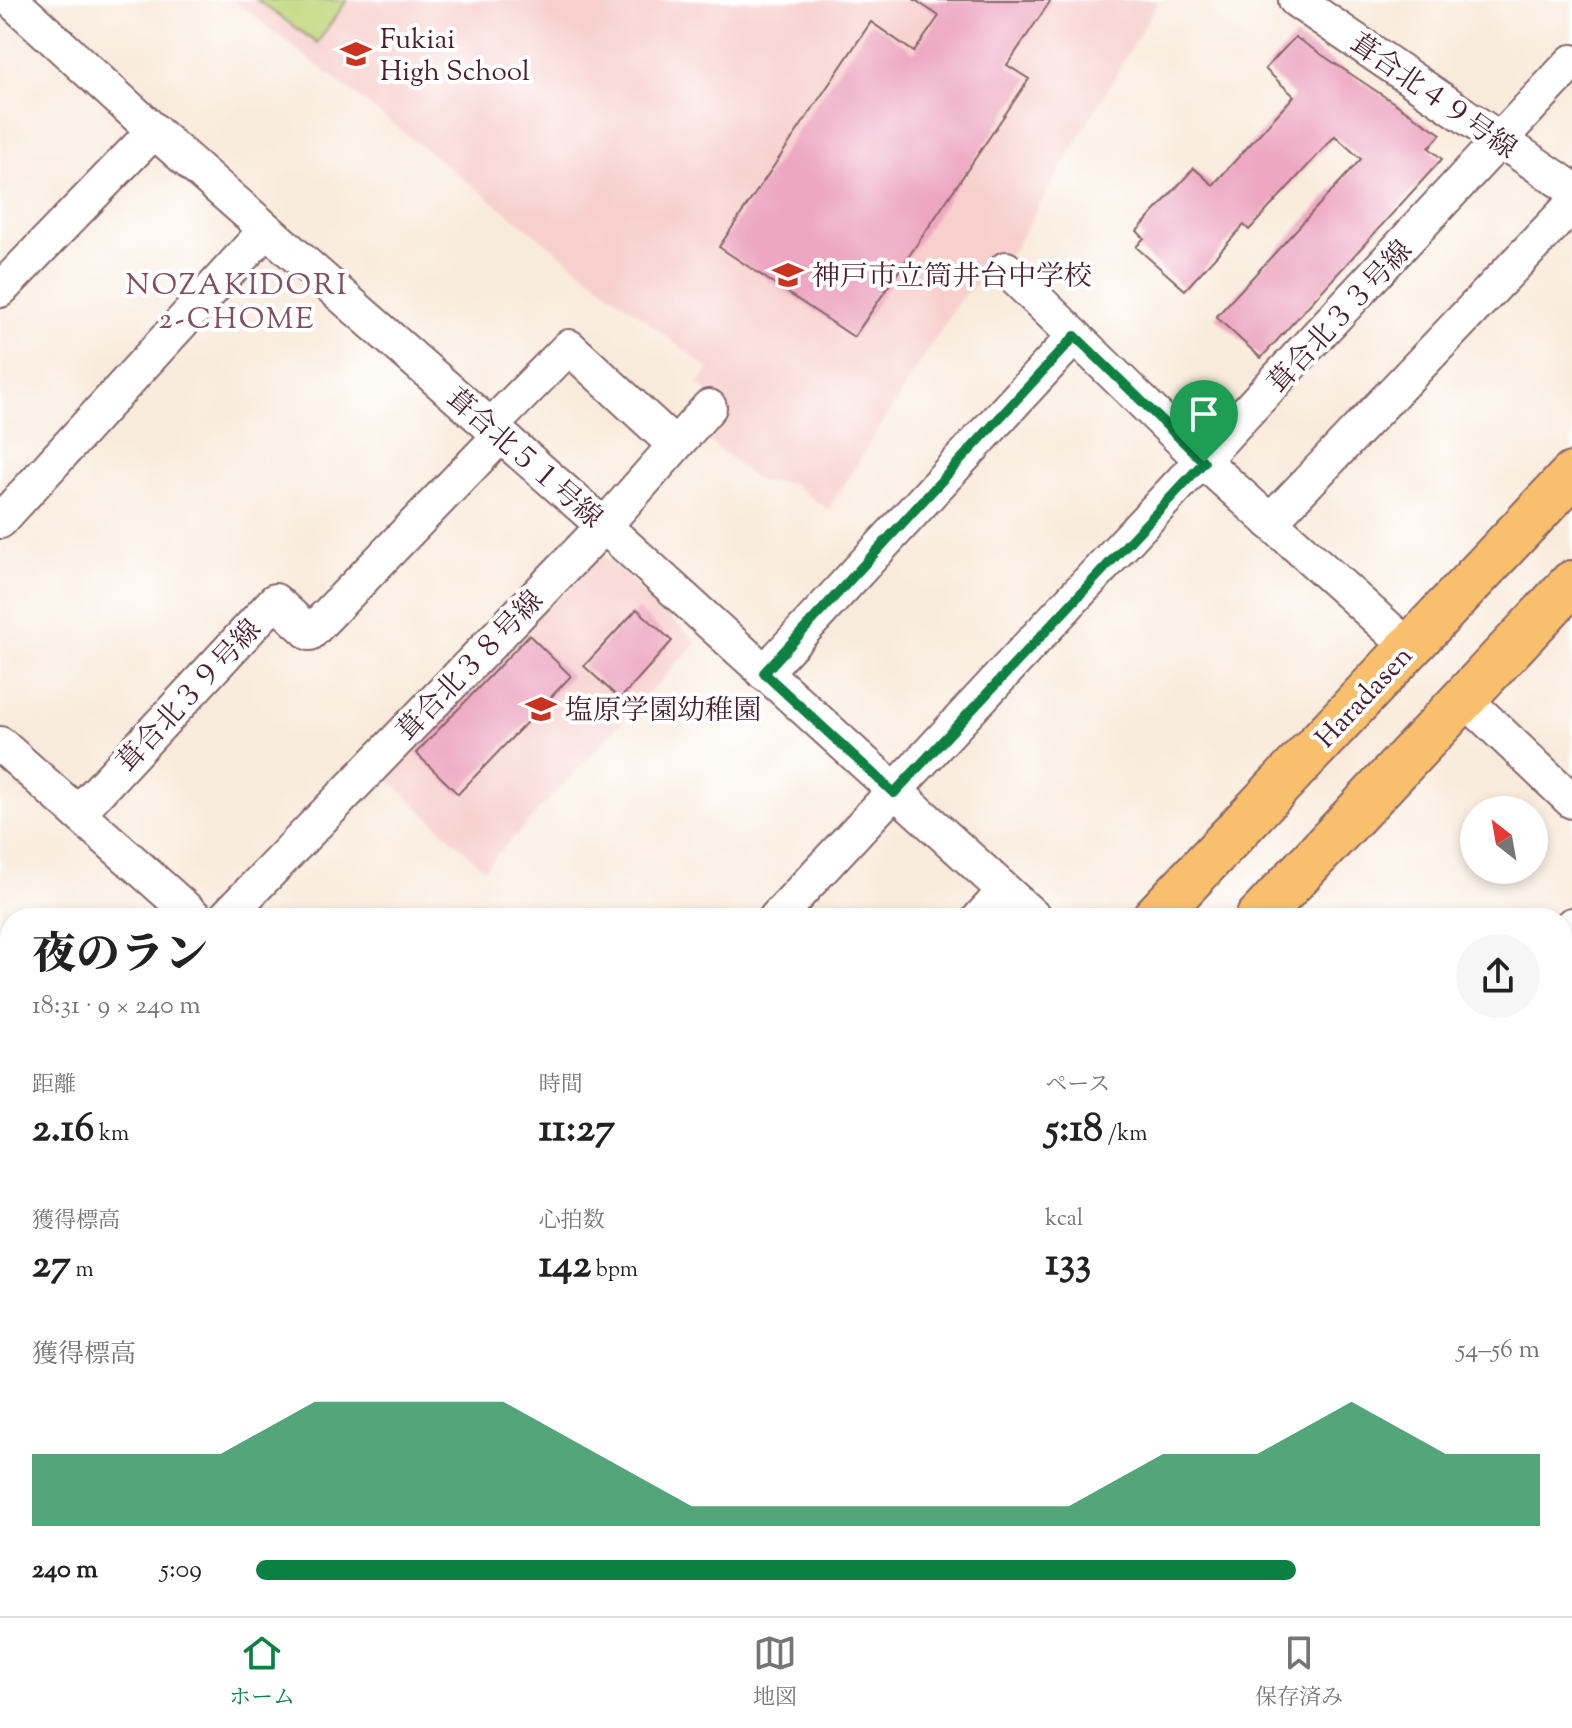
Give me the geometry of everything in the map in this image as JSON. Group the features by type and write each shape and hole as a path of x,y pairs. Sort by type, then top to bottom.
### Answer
{"main road":[{"name":"Haradasen","path":"1163,908 1572,475"},
{"path":"1267,908 1572,583"}],"street":[{"name":"葺合北５１号線","path":"11,0 154,131 604,526 1023,908"},
{"name":"葺合北４９号線","path":"1296,0 1572,189"},
{"name":"葺合北３３号線","path":"785,908 1204,462 1572,62"},
{"path":"0,290 154,131"},
{"path":"1270,522 1572,205"},
{"path":"0,521 266,230"},
{"path":"1006,269 1204,462 1409,647"},
{"path":"764,673 1075,336"},
{"path":"495,431 569,347 675,445"},
{"name":"葺合北３８号線","path":"235,908 604,526 709,407"},
{"name":"葺合北３９号線","path":"78,813 275,601 310,633 495,431"},
{"path":"1465,699 1572,801"},
{"path":"0,744 185,908"},
{"path":"989,908 1004,892"}],"shaded area":[{"name":"神戸市立筒井台中学校","path":"233,0 1159,0 1013,251 960,299 828,510 792,483 758,481 701,434 722,408 699,384 709,369"},
{"name":"塩原学園幼稚園","path":"598,550 697,642 484,869 385,776"}],"green space":[{"path":"257,0 347,0 317,43"}],"building":[{"path":"915,0 1051,0 1007,65 1029,79 854,337 719,247 871,22 914,52 939,16"},
{"path":"1295,37 1441,134 1429,148 1442,159 1261,358 1216,317 1361,159 1335,136 1249,230 1244,225 1185,290 1136,247 1144,238 1137,231 1194,168 1213,185 1294,96 1265,69"},
{"path":"637,609 672,641 620,699 584,666"},
{"path":"529,635 571,676 458,794 416,753"}],"place":[{"name":"Fukiai High School","path":"356,54"},
{"name":"神戸市立筒井台中学校","path":"788,275"},
{"name":"塩原学園幼稚園","path":"541,709"}],"district":[{"name":"NOZAKIDORI 2-CHOME","path":"237,301"}],"route":[{"path":"1075,336 1204,462 894,793 764,673 1075,336"}]}
